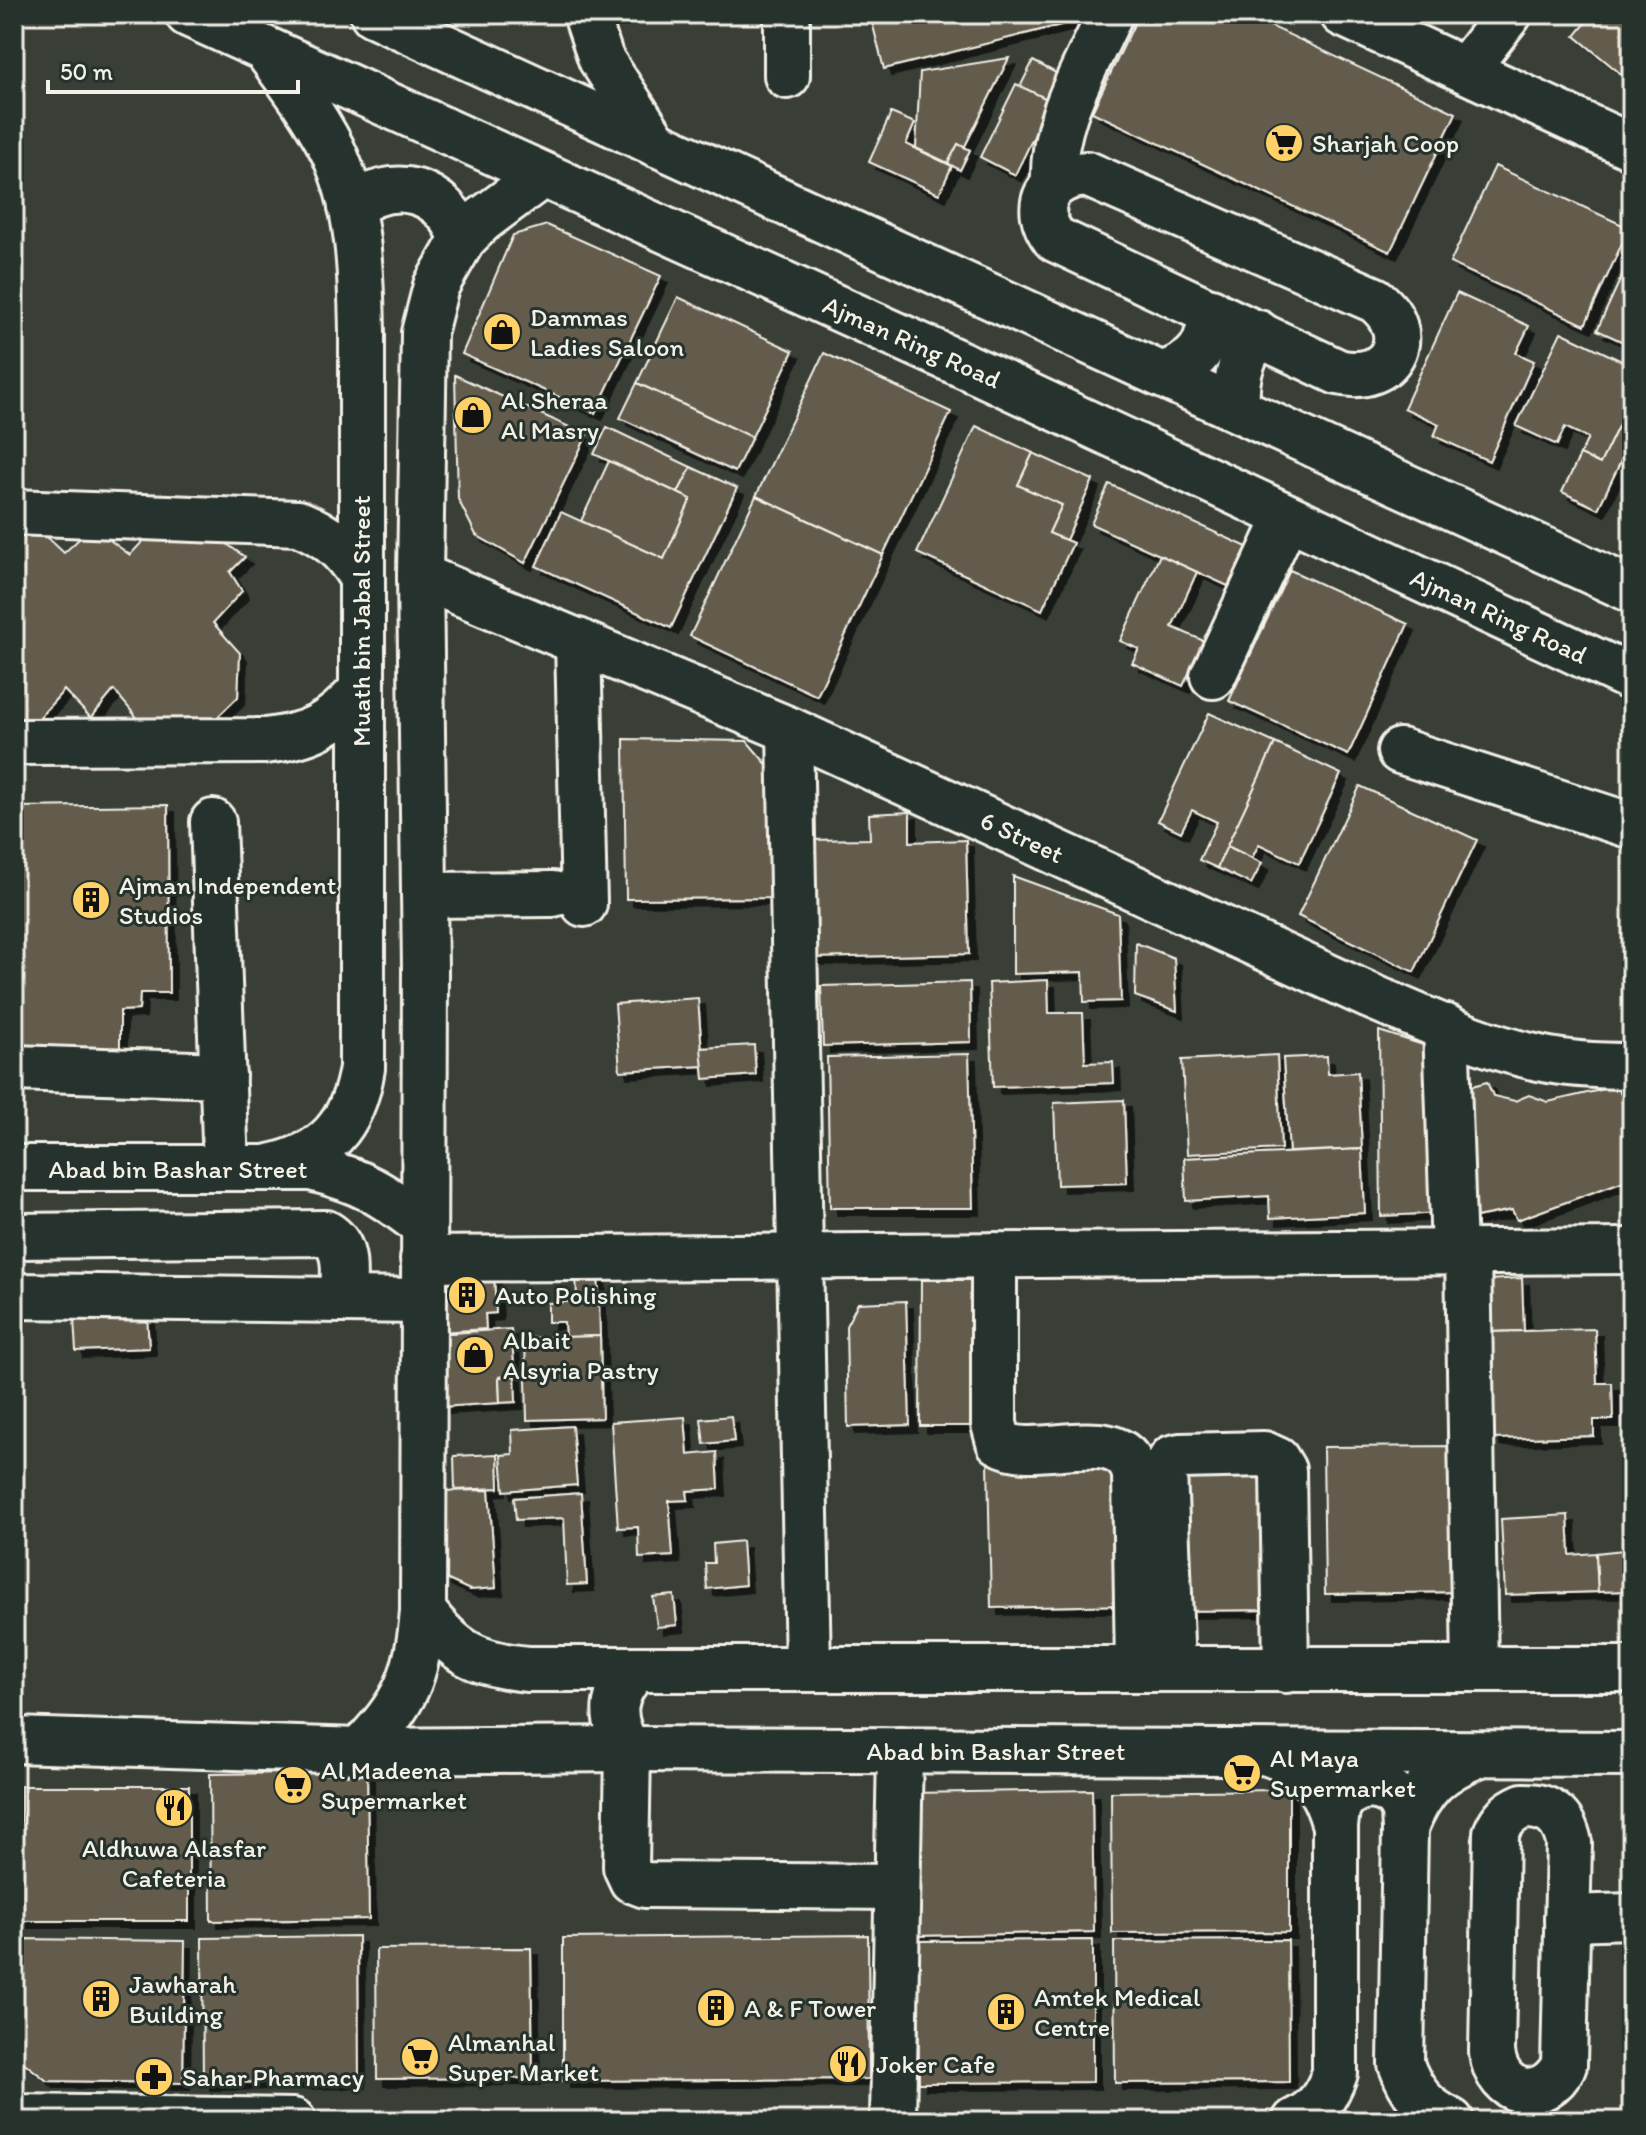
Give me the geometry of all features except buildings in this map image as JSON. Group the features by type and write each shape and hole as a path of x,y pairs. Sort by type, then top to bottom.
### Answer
{"street":[{"name":"Ajman Ring Road","path":"188,14 983,374 1632,678"},
{"path":"373,14 1632,590"},
{"path":"586,14 601,59 657,146"},
{"path":"787,14 787,76"},
{"path":"1054,184 1060,122 1110,14"},
{"path":"1343,14 1632,147"},
{"path":"1465,70 1509,14"},
{"name":"Muath bin Jabal Street","path":"266,50 299,94 334,152 351,207 361,288 362,1068 358,1093 349,1115 334,1135 316,1151 294,1162 270,1167"},
{"path":"1087,174 1375,300 1388,311 1396,327 1396,345 1388,361 1374,372 1356,376 1338,372 1055,239 1046,226 1042,212 1045,196 1054,184 1069,175 1087,174"},
{"path":"359,1751 387,1723 408,1688 420,1651 423,1611 425,970 420,576 424,333 436,286 463,239 482,220 541,176"},
{"path":"351,207 378,191 409,190 438,202 449,212 463,239"},
{"path":"1164,374 1185,366 1200,352 1210,333 1211,311"},
{"path":"1237,408 1239,368 1246,349 1258,333"},
{"path":"14,512 298,523 334,542 349,557 360,575"},
{"path":"1213,676 1287,517"},
{"name":"6 Street","path":"420,576 790,730 1370,996 1446,1027 1540,1059 1589,1066 1632,1066"},
{"path":"424,895 569,899 578,641"},
{"path":"14,742 265,741 292,738 319,728 342,713 360,692"},
{"path":"790,730 808,1669"},
{"path":"1400,751 1632,826"},
{"path":"213,822 226,1167"},
{"path":"363,971 371,979 393,986 405,984 425,970"},
{"path":"1446,1027 1461,1252 1475,1669"},
{"path":"14,1068 223,1075"},
{"name":"Abad bin Bashar Street","path":"15,1169 311,1168 352,1179 388,1198 423,1242"},
{"path":"14,1236 326,1233 336,1239 342,1249 343,1300"},
{"path":"423,1242 799,1256 1632,1251"},
{"path":"994,1255 994,1424 999,1442 1016,1448 1109,1447 1127,1456 1133,1464 1155,1668"},
{"path":"14,1296 423,1301"},
{"path":"1155,1668 1164,1471 1167,1464 1180,1456 1264,1454 1277,1460 1283,1470 1286,1670"},
{"path":"423,1611 442,1636 467,1655 497,1666 528,1669 1632,1669"},
{"path":"636,1669 624,1682 616,1698 614,1716 618,1733 628,1749 626,1867 632,1880 638,1884 897,1887"},
{"name":"Abad bin Bashar Street","path":"14,1740 359,1751 628,1749 1632,1754"},
{"path":"893,2121 900,1750"},
{"path":"1268,1753 1293,1762 1313,1779 1328,1801 1335,1826"},
{"path":"1405,1828 1415,1801 1433,1780 1456,1763 1482,1753"},
{"path":"1295,2121 1317,2108 1329,2092 1335,2073 1335,1826 1337,1809 1347,1794 1362,1787 1380,1787 1395,1795 1404,1810 1401,2064 1408,2084 1420,2101 1451,2121"},
{"path":"1523,1806 1549,1810 1560,1818 1566,1830 1569,1843 1567,1918 1564,2065 1558,2077 1548,2086 1536,2091 1523,2091 1510,2086 1500,2077 1492,2052 1496,1833 1501,1821 1523,1806"},
{"path":"1567,1918 1632,1916"},
{"path":"18,2115 293,2121"}],"place":[{"name":"Sharjah Coop","path":"1284,143"},
{"name":"Dammas Ladies Saloon","path":"502,332"},
{"name":"Al Sheraa Al Masry","path":"473,415"},
{"name":"Ajman Independent Studios","path":"91,900"},
{"name":"Auto Polishing","path":"467,1295"},
{"name":"Albait Alsyria Pastry","path":"475,1355"},
{"name":"Al Maya Supermarket","path":"1242,1773"},
{"name":"Al Madeena Supermarket","path":"293,1785"},
{"name":"Aldhuwa Alasfar Cafeteria","path":"174,1808"},
{"name":"Jawharah Building","path":"101,1999"},
{"name":"A & F Tower","path":"716,2008"},
{"name":"Amtek Medical Centre","path":"1006,2012"},
{"name":"Almanhal Super Market","path":"420,2057"},
{"name":"Joker Cafe","path":"848,2064"},
{"name":"Sahar Pharmacy","path":"154,2077"}]}
